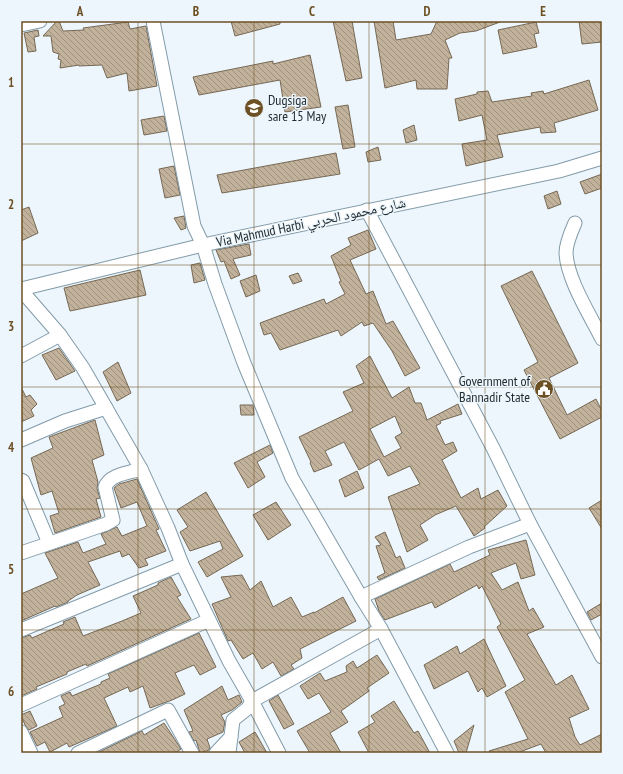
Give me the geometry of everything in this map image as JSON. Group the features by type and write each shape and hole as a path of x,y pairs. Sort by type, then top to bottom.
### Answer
{"street":[{"path":"21,25 40,21"},
{"path":"153,21 192,220 203,245 215,284 244,363 292,478 381,629 447,753"},
{"name":"Via Mahmud Harbi شارع محمود الحربي","path":"21,289 203,245 367,210 559,172 602,158"},
{"path":"367,210 493,448 530,524 602,657"},
{"path":"574,223 566,252 569,268 574,283 602,339"},
{"path":"21,289 60,335 83,368 141,469 168,528 182,564 209,620 229,661 279,753"},
{"path":"21,356 60,335"},
{"path":"21,440 65,421 106,408"},
{"path":"21,553 106,524 113,520 105,487 107,482 113,477 141,469"},
{"path":"21,480 23,481 49,543"},
{"path":"361,597 469,547 530,524"},
{"path":"21,630 182,564"},
{"path":"21,705 209,620"},
{"path":"229,753 233,720 248,708 252,701 381,629"},
{"path":"78,753 168,710 192,753"},
{"path":"21,732 31,753"},
{"path":"216,753 232,737"}],"building":[{"path":"57,21 59,21 63,31 84,30 83,28 128,22 130,29 146,26 157,86 129,91 127,73 107,78 102,65 79,65 60,68 61,60 58,59 59,54 53,52 51,36 43,36"},
{"path":"231,21 280,21 280,24 235,36"},
{"path":"333,21 352,21 362,78 346,81"},
{"path":"374,21 393,21 396,40 431,34 437,21 500,22 476,31 460,33 445,40 452,58 449,58 447,89 417,89 416,80 385,88"},
{"path":"579,21 602,21 602,42 582,44"},
{"path":"536,22 539,33 534,34 537,47 503,54 498,30"},
{"path":"38,30 39,36 34,37 36,51 28,52 24,33"},
{"path":"310,55 321,107 285,112 280,80 199,95 193,77 273,61 273,64"},
{"path":"589,80 598,110 554,123 556,132 541,133 540,127 497,135 503,157 466,166 462,144 487,140 482,115 459,121 455,99 477,94 477,92 488,91 492,102 532,96 531,93 543,91 544,94"},
{"path":"348,105 355,147 343,149 335,107"},
{"path":"164,116 167,131 144,135 141,120"},
{"path":"414,125 417,140 406,143 403,130"},
{"path":"378,147 381,160 368,162 366,152"},
{"path":"336,153 340,174 222,193 217,175"},
{"path":"174,166 180,195 165,198 159,169"},
{"path":"602,174 602,188 585,194 580,182"},
{"path":"557,191 561,204 548,209 544,196"},
{"path":"29,207 38,233 21,241 21,210"},
{"path":"184,216 186,228 181,230 174,218"},
{"path":"368,230 376,249 350,260 366,294 373,291 386,324 393,321 420,368 405,376 392,351 373,323 364,326 362,322 341,336 338,330 280,350 271,333 264,335 260,323 324,299 326,304 345,294 339,282 341,281 331,256 351,245 348,238"},
{"path":"249,244 251,255 233,259 240,275 231,279 224,261 221,262 216,250"},
{"path":"200,263 205,280 194,283 191,265"},
{"path":"140,270 146,295 70,311 64,288"},
{"path":"532,271 578,363 549,378 567,415 596,399 602,411 602,417 560,439 524,370 538,362 501,286"},
{"path":"298,273 302,281 293,284 289,276"},
{"path":"256,275 260,291 246,297 240,281"},
{"path":"59,348 75,371 56,380 42,355"},
{"path":"370,356 392,398 409,387 415,403 421,403 427,420 458,404 462,414 440,421 441,423 436,426 445,445 453,442 457,451 442,460 461,498 478,488 481,499 498,490 507,506 484,527 485,528 474,536 456,506 435,515 420,525 428,540 407,552 388,497 420,484 410,466 388,476 379,459 359,470 344,442 325,451 332,465 314,472 299,437 353,411 343,392 364,383 356,366","holes":["395,416 402,433 395,437 401,448 384,457 370,429"]},
{"path":"118,362 131,393 117,401 103,372"},
{"path":"21,387 26,397 30,395 37,404 31,410 34,416 21,422"},
{"path":"240,405 253,405 254,415 241,415"},
{"path":"95,420 104,455 92,460 98,482 97,489 100,498 96,499 101,517 55,533 50,516 59,513 52,491 41,495 31,458 53,448 49,437"},
{"path":"270,445 273,453 257,462 265,477 248,488 234,463"},
{"path":"357,471 364,488 345,497 339,480"},
{"path":"137,479 159,529 156,530 166,551 145,559 148,565 139,568 129,554 122,557 120,551 88,562 100,585 77,595 68,602 21,621 21,594 58,578 45,553 78,542 83,553 106,544 101,534 117,527 122,536 147,526 137,502 121,508 114,488 119,484"},
{"path":"206,492 243,556 207,577 198,562 223,549 220,541 190,551 180,532 188,527 177,510"},
{"path":"602,500 602,529 589,508"},
{"path":"276,502 291,525 268,540 253,515"},
{"path":"385,532 396,558 400,556 405,568 379,580 377,577 385,573 376,546 381,545 375,537"},
{"path":"526,540 535,575 521,579 516,563 491,573 502,590 518,582 529,611 533,608 544,627 527,634 556,685 572,675 589,709 569,718 575,737 580,745 602,734 602,753 546,753 541,744 517,753 490,753 489,751 528,739 505,692 525,680 497,627 501,624 482,586 479,589 477,585 435,608 432,602 385,620 379,611 375,599 450,564 454,572 490,555 488,550"},
{"path":"242,575 250,590 261,581 273,607 291,597 302,617 314,613 343,597 356,621 300,649 302,658 291,665 294,669 281,676 273,662 262,669 253,653 243,659 231,640 228,641 212,604 231,597 221,577"},
{"path":"171,577 181,595 177,597 191,619 87,666 86,664 67,672 67,674 36,687 37,689 21,696 21,638 30,635 32,638 64,624 63,622 75,617 83,636 122,621 141,613 133,596 158,585 158,583"},
{"path":"602,603 602,614 591,620 587,612"},
{"path":"199,633 216,667 200,675 194,665 175,673 185,694 150,708 143,686 130,692 128,687 104,698 117,726 69,747 67,743 50,752 45,742 37,746 30,732 63,717 59,707 65,704 61,696 70,692 72,696 101,684 101,682 110,678 108,674"},
{"path":"484,639 506,686 487,697 482,688 478,692 468,671 434,689 424,665 457,646 460,654"},
{"path":"377,655 389,673 367,688 369,691 341,711 348,722 330,733 341,753 310,753 297,731 331,712 319,693 308,699 300,686 320,673 325,681 347,672 346,666 353,661 357,668"},
{"path":"222,686 228,700 239,695 242,702 232,710 221,715 225,722 223,732 207,739 210,748 209,750 200,753 196,740 194,741 189,732 193,731 184,710"},
{"path":"278,695 294,724 284,729 269,701"},
{"path":"394,701 414,733 418,731 430,753 369,753 358,732 375,722 371,716"},
{"path":"30,711 37,726 29,730 21,715"},
{"path":"164,723 181,749 175,753 97,753 142,731 144,735"},
{"path":"474,725 466,753 459,753 454,741"},
{"path":"255,732 267,753 245,753 239,742"}],"place":[{"name":"Dugsiga sare 15 May","path":"254,108"},
{"name":"Government of Bannadir State","path":"544,389"}]}
